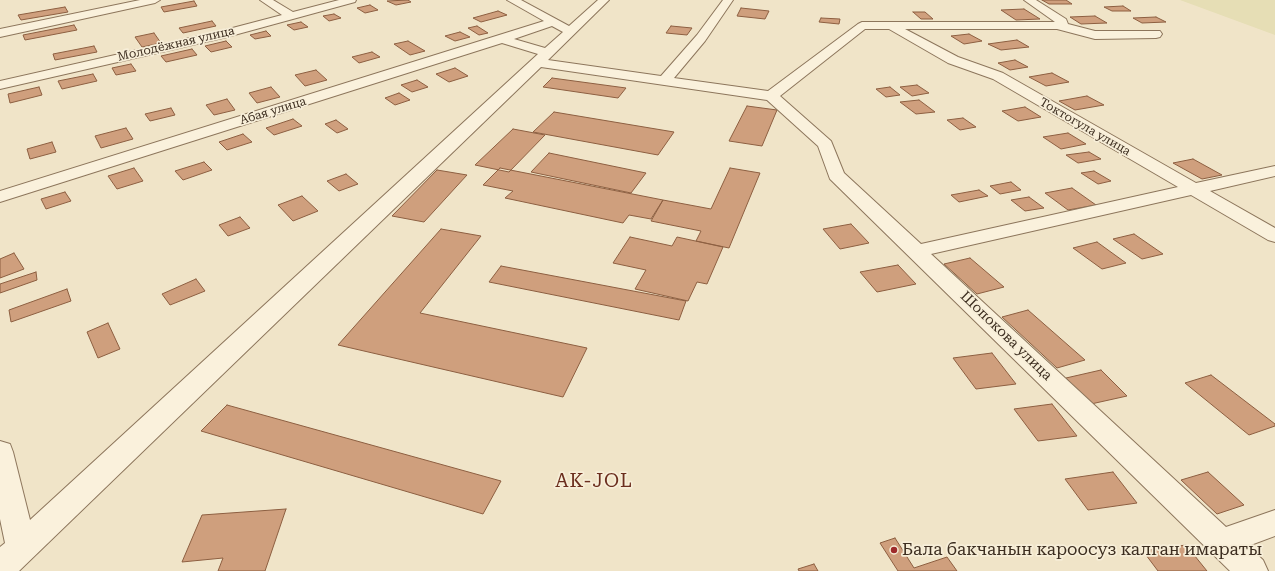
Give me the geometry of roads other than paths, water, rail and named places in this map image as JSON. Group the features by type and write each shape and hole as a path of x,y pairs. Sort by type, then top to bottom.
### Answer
{"street":[{"path":"0,33 155,0"},
{"path":"265,0 290,15"},
{"name":"Молодёжная улица","path":"0,85 223,34 351,0"},
{"path":"512,0 562,27"},
{"path":"0,568 542,58 562,27 604,0"},
{"path":"665,80 701,38 728,0"},
{"path":"1030,0 1062,21 1063,23 1057,25"},
{"path":"502,39 542,58 665,80 770,96 862,26 1057,25 1095,35 1156,34"},
{"name":"Токтогула улица","path":"891,26 953,60 998,76 1275,236"},
{"name":"Абая улица","path":"0,197 502,39 562,27"},
{"name":"Шопокова улица","path":"770,96 825,144 836,175 918,251 1252,571"},
{"path":"918,251 1275,171"},
{"path":"0,452 21,548"},
{"path":"1222,542 1275,523"}],"place":[{"name":"Бала бакчанын кароосуз калган имараты","path":"894,550"}],"district":[{"name":"AK-JOL","path":"594,481"}]}
